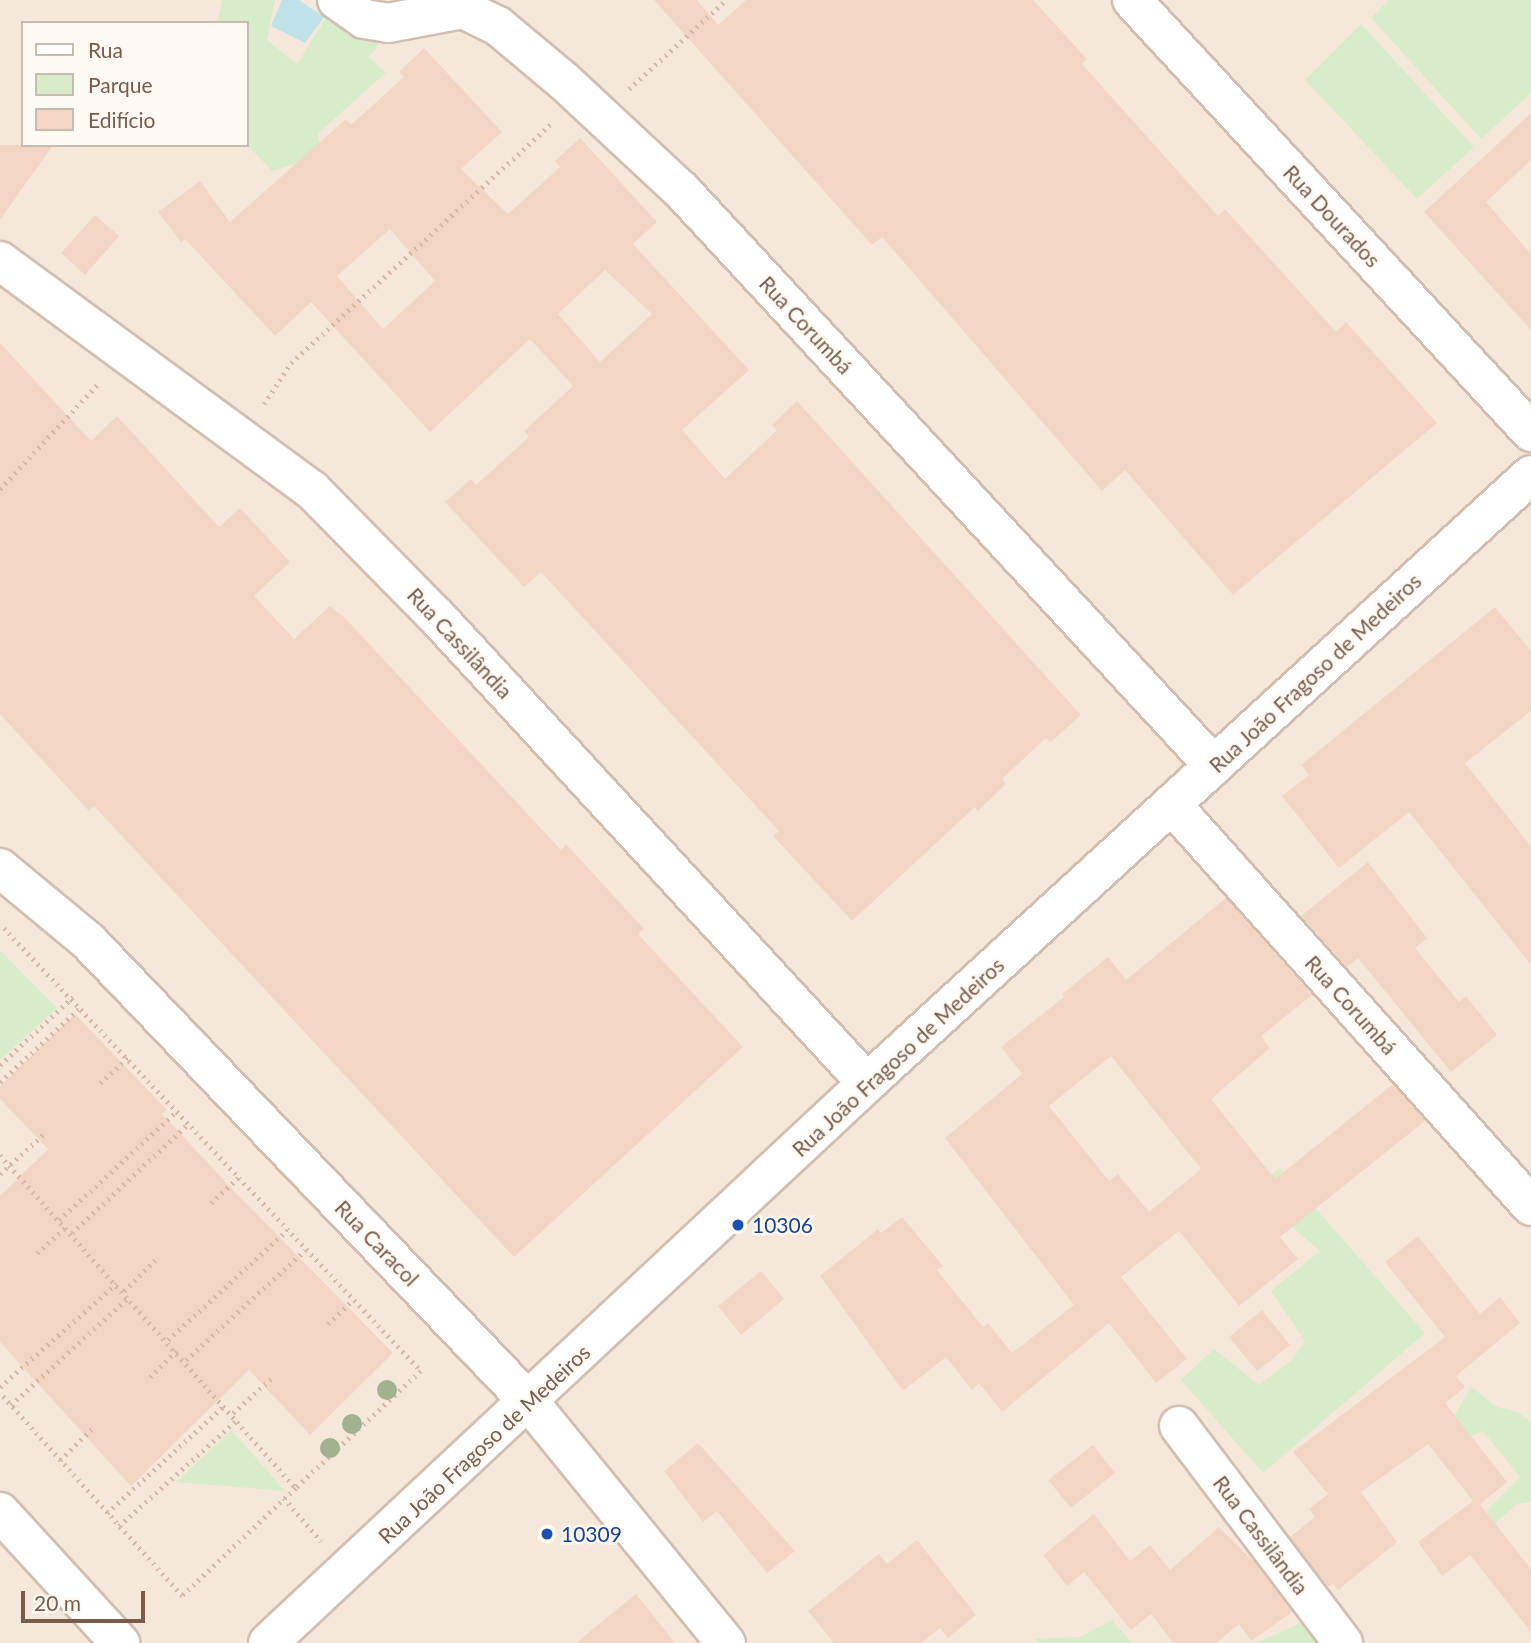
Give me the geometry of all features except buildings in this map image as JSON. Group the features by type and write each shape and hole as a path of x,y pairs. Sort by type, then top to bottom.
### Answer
{"street":[{"name":"Rua Corumbá","path":"337,0 364,19 388,23 463,4 498,26 591,105 682,191 1214,766"},
{"name":"Rua Dourados","path":"1132,0 1531,432"},
{"name":"Rua Cassilândia","path":"0,261 126,355 242,436 312,490 437,617 867,1083"},
{"name":"Rua João Fragoso de Medeiros","path":"268,1643 530,1403 867,1083 1531,475"},
{"name":"Rua Corumbá","path":"1171,805 1531,1206"},
{"name":"Rua Caracol","path":"0,868 89,942 530,1403 726,1643"},
{"name":"Rua Cassilândia","path":"1179,1426 1343,1643"},
{"path":"0,1512 120,1643"}],"path":[{"path":"242,436 291,363 591,105 726,0"},
{"path":"0,489 126,355"},
{"path":"0,925 73,997 238,1178 421,1371 181,1596 0,1393"},
{"path":"0,1065 73,997"},
{"path":"0,1082 82,1007"},
{"path":"100,1083 128,1058"},
{"path":"59,1220 177,1111"},
{"path":"72,1233 188,1124"},
{"path":"0,1174 44,1134"},
{"path":"0,1155 186,1360 296,1488"},
{"path":"211,1203 238,1178"},
{"path":"37,1253 66,1227"},
{"path":"168,1340 287,1230"},
{"path":"186,1360 305,1250"},
{"path":"124,1291 157,1258"},
{"path":"0,1387 117,1283"},
{"path":"10,1405 129,1297"},
{"path":"328,1324 353,1300"},
{"path":"150,1377 177,1350"},
{"path":"233,1413 272,1378"},
{"path":"107,1513 226,1405"},
{"path":"119,1526 238,1419"},
{"path":"60,1460 93,1428"},
{"path":"284,1498 348,1570"}],"shaded area":[{"path":"0,0 1531,0 1531,1643 0,1643"}],"green space":[{"path":"222,0 275,0 267,40 297,64 329,13 383,39 369,57 386,73 318,133 321,156 272,171 248,146 248,21 217,21"},
{"path":"1389,0 1531,0 1531,93 1481,139 1371,18"},
{"path":"1361,24 1474,147 1417,199 1305,80"},
{"path":"0,950 57,1008 0,1060"},
{"path":"1280,1168 1425,1333 1263,1473 1181,1380 1214,1349 1259,1385 1293,1359 1305,1341 1271,1291 1320,1251 1250,1190"},
{"path":"1471,1387 1497,1407 1518,1412 1531,1422 1531,1502 1517,1504 1492,1526 1487,1510 1520,1477 1483,1431 1463,1440 1451,1422"},
{"path":"232,1431 285,1491 176,1482"},
{"path":"1112,1620 1132,1643 1038,1643 1034,1639 1080,1637"},
{"path":"1305,1621 1318,1643 1256,1643"}],"water":[{"path":"282,0 299,0 324,17 305,43 271,26"}],"place":[{"name":"10306","path":"738,1225"},
{"name":"10309","path":"547,1534"}]}
